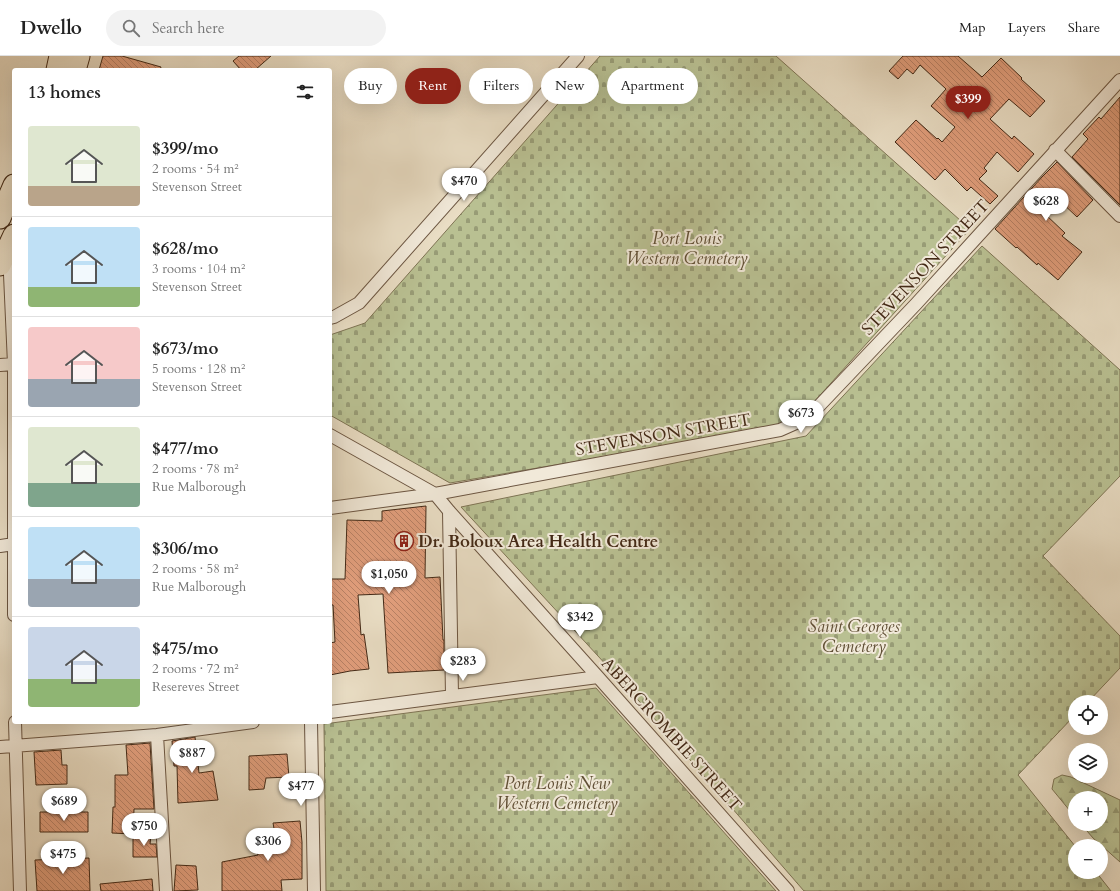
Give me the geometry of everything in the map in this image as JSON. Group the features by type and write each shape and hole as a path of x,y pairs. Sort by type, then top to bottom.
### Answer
{"highway":[{"path":"57,68 60,56"},
{"path":"76,68 79,56"},
{"path":"0,218 12,190"}],"street":[{"path":"332,318 359,303 578,56"},
{"name":"STEVENSON STREET","path":"332,508 435,494 780,430 798,422 818,407 916,304 1120,80"},
{"path":"1055,150 1120,216"},
{"path":"8,249 12,326"},
{"path":"0,365 12,364"},
{"name":"ABERCROMBIE STREET","path":"332,436 435,494 788,891"},
{"path":"449,511 452,696"},
{"path":"0,546 12,544"},
{"path":"332,712 598,677"},
{"path":"15,724 20,891"},
{"path":"0,747 157,735 237,724"},
{"path":"311,724 314,891"},
{"path":"157,735 166,891"}],"green space":[{"name":"Port Louis Western Cemetery","path":"600,56 776,56 970,229 794,424 450,483 332,416 332,334 365,323 558,104 599,104 599,68 589,68"},
{"name":"Saint Georges Cemetery","path":"982,246 1120,370 1120,476 1043,556 1120,636 1120,668 1095,695 1068,695 1068,722 1018,775 1069,839 1068,839 1068,879 1102,879 1111,891 804,891 632,693 461,507 806,436"},
{"name":"Port Louis New Western Cemetery","path":"596,688 776,891 326,891 324,724"},
{"path":"1062,775 1068,776 1068,783 1084,783 1101,791 1068,791 1068,808 1052,789 1054,779"},
{"path":"1108,794 1120,800 1120,862 1108,851 1108,839 1093,838 1087,831 1108,831"}],"building":[{"path":"103,56 122,56 161,67 161,68 100,68"},
{"path":"239,56 271,56 257,68 239,68 233,61"},
{"path":"903,56 958,56 982,77 1001,58 1045,101 1030,117 1009,99 990,119 1012,139 1014,136 1034,154 1018,172 997,152 984,168 987,171 979,179 998,196 990,204 971,187 967,191 945,169 935,180 895,142 916,120 942,142 955,127 931,106 946,89 920,65 913,74 907,69 898,79 889,71"},
{"path":"1120,97 1120,205 1072,157 1088,139 1083,134 1099,117 1101,119"},
{"path":"1057,162 1093,200 1077,217 1059,200 1045,214 1065,233 1062,236 1082,252 1058,280 1038,263 1037,265 1017,247 1016,248 995,229"},
{"path":"426,506 425,578 440,577 444,640 444,670 388,673 383,594 358,595 361,635 364,634 369,669 332,675 332,643 335,642 332,605 332,579 345,579 347,520 382,521 382,511"},
{"path":"195,737 199,773 213,771 218,800 178,803 177,766 174,766 172,741"},
{"path":"150,743 154,809 134,809 133,834 112,833 113,807 115,807 115,775 128,775 126,745"},
{"path":"61,750 62,765 67,765 67,784 36,785 34,752"},
{"path":"287,754 289,777 266,778 264,789 249,790 249,756"},
{"path":"40,812 88,812 88,832 40,832"},
{"path":"300,821 302,842 302,879 281,880 282,891 222,891 222,862 258,855 253,841 275,834 273,823"},
{"path":"133,834 151,835 150,844 156,844 157,857 133,857"},
{"path":"89,858 90,891 37,891 35,860"},
{"path":"176,865 196,866 198,890 174,891"},
{"path":"152,879 153,891 101,891 100,884"}],"place":[{"name":"Dr. Boloux Area Health Centre","path":"404,541"}]}
